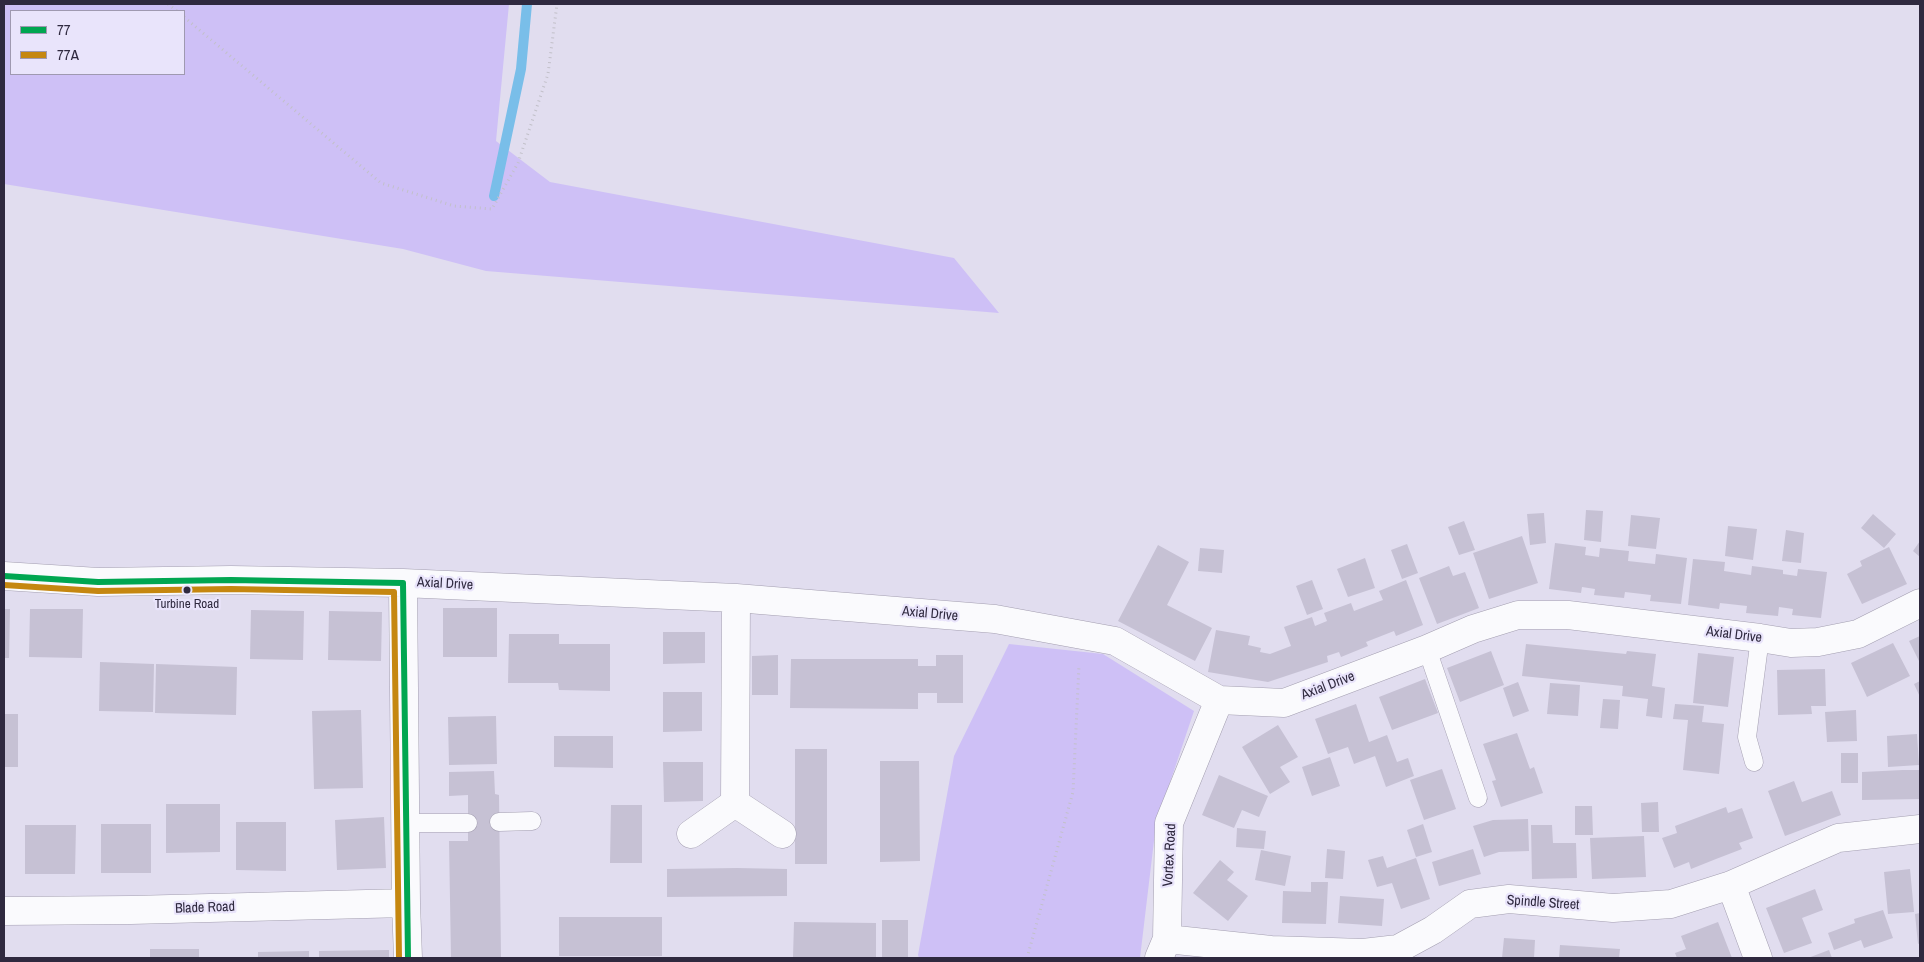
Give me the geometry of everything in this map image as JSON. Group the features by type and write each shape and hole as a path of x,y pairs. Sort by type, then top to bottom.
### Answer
{"street":[{"name":"Axial Drive","path":"4,576 98,582 231,580 403,582 736,598 995,619 1115,641 1219,700 1284,703 1427,649 1473,629 1518,615 1568,615 1800,643 1818,642 1858,634 1920,603"},
{"path":"403,582 408,958"},
{"path":"735,803 736,598"},
{"name":"Vortex Road","path":"1163,949 1169,823 1219,700"},
{"path":"691,834 735,803"},
{"path":"735,803 782,834"},
{"name":"Spindle Street","path":"1163,949 1271,950 1363,954 1398,949 1433,930 1470,904 1509,899 1613,908 1671,904 1731,885 1838,838 1920,829"},
{"path":"1731,885 1758,958"},
{"name":"Blade Road","path":"4,910 131,910 406,903"}],"lane":[{"path":"1754,762 1747,737 1760,638"},
{"path":"1427,649 1478,798"},
{"path":"499,822 532,821"},
{"path":"405,823 468,823"}],"path":[{"path":"185,18 381,183 454,206 492,210 518,163 548,74 557,4"},
{"path":"1028,958 1073,792 1081,635"}],"shaded area":[{"path":"4,4 509,4 496,141 550,182 954,258 999,313 486,271 403,249 4,184"},
{"path":"1009,644 1103,654 1194,711 1156,824 1140,958 919,958 954,756"}],"building":[{"path":"1586,510 1603,511 1601,542 1584,540"},
{"path":"1544,513 1546,543 1530,545 1527,514"},
{"path":"1873,514 1896,534 1884,548 1861,528"},
{"path":"1631,515 1660,518 1656,549 1628,546"},
{"path":"1464,521 1475,550 1459,555 1448,527"},
{"path":"1728,526 1757,529 1753,560 1725,556"},
{"path":"1786,530 1804,533 1801,563 1782,561"},
{"path":"1522,536 1538,583 1489,599 1473,553"},
{"path":"1920,541 1920,557 1913,551"},
{"path":"1555,543 1586,547 1585,555 1599,557 1600,548 1629,551 1628,561 1655,564 1656,554 1687,558 1681,604 1650,601 1651,595 1625,592 1624,598 1594,595 1595,589 1582,587 1581,593 1549,589"},
{"path":"1407,544 1418,573 1402,579 1391,550"},
{"path":"1158,545 1189,562 1167,605 1212,628 1195,661 1118,621"},
{"path":"1889,547 1907,584 1862,604 1847,574 1862,566 1860,561"},
{"path":"1200,548 1224,550 1222,573 1198,571"},
{"path":"1365,558 1375,588 1348,597 1337,569"},
{"path":"1693,559 1725,562 1724,571 1751,575 1752,566 1783,570 1783,574 1797,576 1798,569 1827,572 1821,618 1792,615 1793,609 1779,607 1778,616 1746,613 1747,606 1720,603 1719,609 1688,605"},
{"path":"1449,566 1453,576 1465,572 1479,608 1437,624 1419,578"},
{"path":"1312,580 1323,609 1307,615 1296,586"},
{"path":"1406,580 1423,625 1396,636 1394,631 1366,642 1368,646 1341,657 1339,652 1327,656 1328,662 1268,682 1208,672 1216,630 1250,636 1248,645 1261,648 1260,652 1270,654 1291,646 1284,627 1312,617 1315,626 1327,621 1324,613 1351,603 1354,611 1383,600 1379,591"},
{"path":"443,608 497,608 497,657 443,657"},
{"path":"4,609 10,609 9,658 4,658"},
{"path":"30,609 83,609 82,658 29,657"},
{"path":"251,610 304,611 303,660 250,659"},
{"path":"329,611 382,612 381,661 328,660"},
{"path":"663,632 705,632 705,663 663,664"},
{"path":"509,634 559,634 559,644 610,644 610,691 559,690 558,683 508,683"},
{"path":"1920,636 1920,663 1909,641"},
{"path":"1893,643 1910,676 1867,697 1851,663"},
{"path":"1526,644 1626,654 1627,651 1656,654 1652,686 1665,688 1662,718 1646,716 1648,699 1622,696 1623,686 1522,676"},
{"path":"1491,651 1504,685 1460,702 1447,668"},
{"path":"1698,653 1734,657 1728,707 1693,703"},
{"path":"778,655 778,695 752,695 752,656"},
{"path":"936,655 963,655 963,703 937,703 937,693 918,693 918,709 790,708 791,659 918,659 918,666 936,666"},
{"path":"100,662 154,664 153,712 99,711"},
{"path":"156,664 237,667 236,715 155,713"},
{"path":"1825,669 1826,706 1811,706 1812,714 1778,715 1777,670"},
{"path":"1425,679 1438,713 1392,730 1379,697"},
{"path":"1920,681 1920,697 1914,684"},
{"path":"1518,682 1529,711 1513,717 1503,688"},
{"path":"1550,683 1580,685 1578,716 1547,714"},
{"path":"663,692 702,692 702,731 663,732"},
{"path":"1603,699 1620,700 1618,729 1600,728"},
{"path":"1356,704 1369,742 1387,735 1397,762 1408,758 1414,776 1386,787 1375,756 1354,764 1348,747 1328,754 1315,719"},
{"path":"1675,704 1704,706 1702,722 1724,724 1719,774 1683,770 1688,720 1673,719"},
{"path":"361,710 363,788 314,789 312,711"},
{"path":"1856,710 1857,741 1827,742 1825,712"},
{"path":"4,714 18,714 18,767 4,767"},
{"path":"496,716 497,764 449,765 448,717"},
{"path":"1278,725 1298,757 1280,767 1290,782 1270,794 1242,747"},
{"path":"1517,733 1530,769 1534,767 1543,793 1501,807 1492,781 1496,780 1483,744"},
{"path":"1917,734 1919,765 1888,767 1887,736"},
{"path":"554,736 613,736 613,768 554,767"},
{"path":"795,749 827,749 827,864 795,864"},
{"path":"1841,753 1858,753 1858,783 1841,783"},
{"path":"1330,757 1340,786 1312,796 1302,767"},
{"path":"880,761 919,761 920,861 880,862"},
{"path":"663,762 703,762 703,801 664,802"},
{"path":"1442,769 1456,809 1424,820 1410,780"},
{"path":"1920,770 1920,799 1862,800 1862,772"},
{"path":"494,771 495,794 499,795 501,957 451,958 449,841 468,841 468,795 449,796 449,772"},
{"path":"1219,775 1268,796 1259,817 1242,810 1234,828 1202,815"},
{"path":"1794,781 1802,802 1832,791 1841,815 1785,836 1768,791"},
{"path":"1658,802 1659,832 1642,832 1641,803"},
{"path":"166,804 220,804 220,852 166,853"},
{"path":"611,805 642,805 642,863 610,863"},
{"path":"1575,806 1592,806 1593,835 1575,835"},
{"path":"1726,807 1728,813 1742,808 1753,838 1739,843 1742,849 1691,869 1689,862 1674,868 1662,838 1677,833 1675,826"},
{"path":"384,817 386,868 337,870 335,820"},
{"path":"1528,819 1529,851 1499,852 1484,857 1473,826 1493,820"},
{"path":"236,822 286,822 286,871 236,870"},
{"path":"101,824 151,824 151,873 101,873"},
{"path":"1423,824 1432,852 1416,857 1407,830"},
{"path":"25,825 76,825 75,874 25,874"},
{"path":"1531,825 1552,825 1553,843 1576,843 1577,878 1532,879"},
{"path":"1237,828 1266,831 1264,849 1236,847"},
{"path":"1644,836 1646,877 1592,879 1590,838"},
{"path":"1327,849 1345,851 1343,879 1325,878"},
{"path":"1473,849 1481,874 1439,886 1432,862"},
{"path":"1261,850 1291,856 1285,886 1255,880"},
{"path":"1383,856 1387,868 1416,858 1430,899 1401,909 1392,883 1377,887 1368,860"},
{"path":"1220,860 1234,872 1227,880 1248,896 1228,921 1193,893"},
{"path":"667,869 787,869 787,896 667,897"},
{"path":"1910,869 1914,912 1888,914 1884,872"},
{"path":"1311,882 1328,882 1326,924 1282,923 1283,891 1311,892"},
{"path":"1815,889 1823,910 1802,918 1812,943 1784,953 1766,908"},
{"path":"1340,896 1384,899 1382,926 1338,923"},
{"path":"1883,910 1893,938 1864,948 1861,940 1834,950 1828,933 1855,923 1854,919"},
{"path":"1920,913 1920,943 1918,944 1915,914"},
{"path":"559,917 662,917 662,956 559,956"},
{"path":"882,920 908,920 908,958 882,958"},
{"path":"794,922 876,923 876,958 793,958"},
{"path":"1718,922 1732,958 1677,958 1675,953 1686,949 1681,936"},
{"path":"1504,938 1535,940 1534,958 1502,958"},
{"path":"1560,945 1620,949 1619,958 1559,958"},
{"path":"150,949 199,949 199,958 150,958"},
{"path":"389,950 389,958 319,958 319,951"},
{"path":"1829,950 1832,958 1808,958"},
{"path":"309,951 309,958 258,958 258,952"}],"waterway":[{"path":"494,196 521,69 527,4"}],"transit line":[{"name":"77","path":"4,576 98,582 231,580 403,583"},
{"name":"77","path":"403,583 408,958"},
{"name":"77A","path":"4,585 98,591 231,589 394,592 399,958"}],"place":[{"name":"Turbine Road","path":"187,590"}]}
